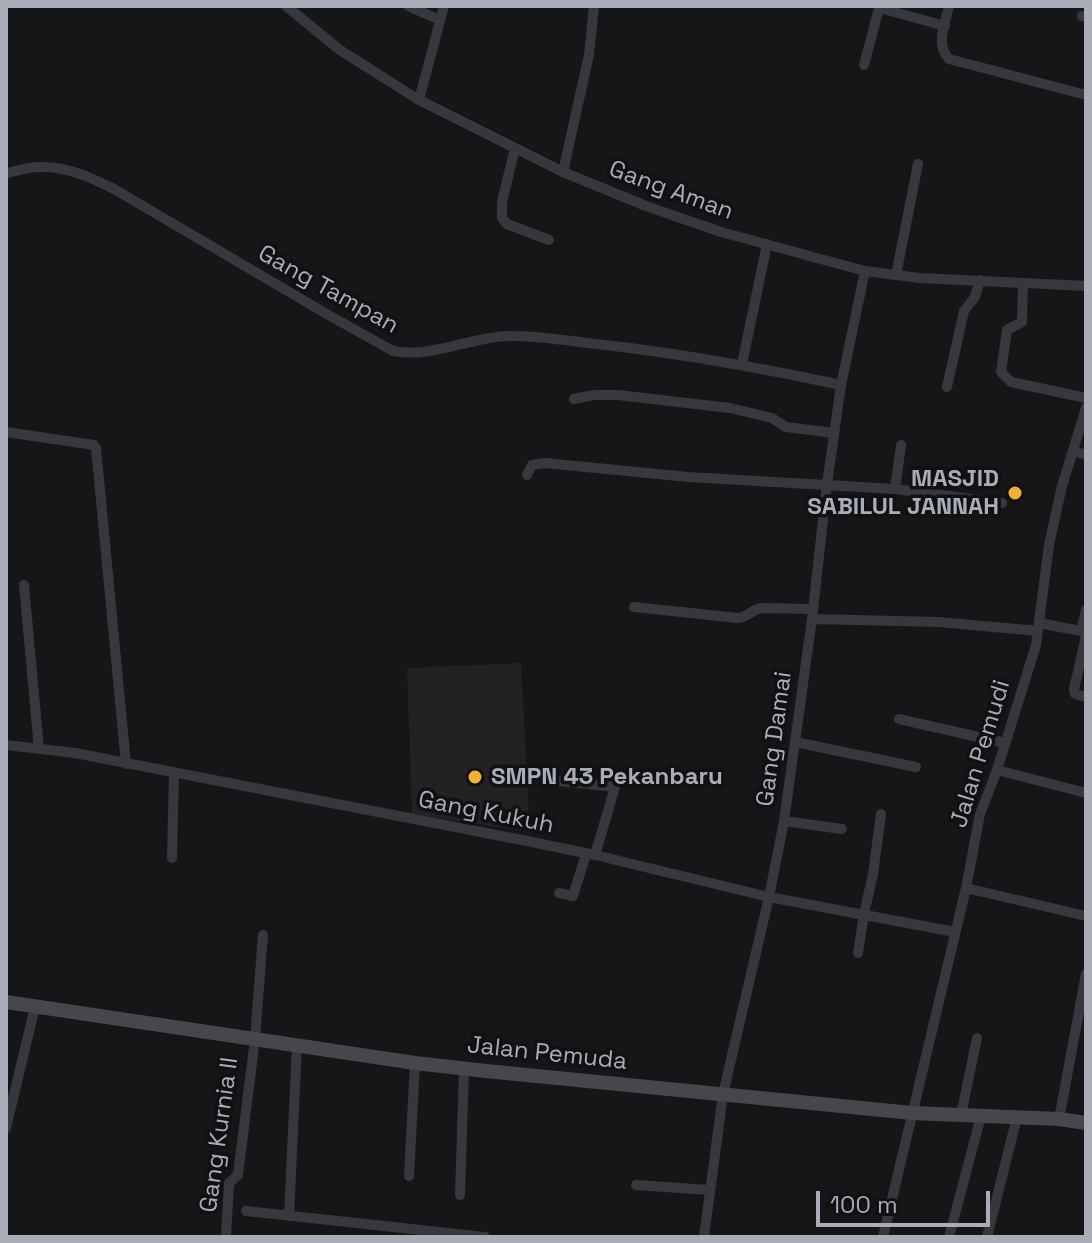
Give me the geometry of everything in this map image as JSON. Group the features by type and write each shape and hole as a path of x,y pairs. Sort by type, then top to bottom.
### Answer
{"main road":[{"name":"Jalan Pemuda","path":"6,1002 415,1063 912,1113 1059,1119 1086,1123"}],"street":[{"name":"Gang Aman","path":"286,6 340,50 419,100 563,172 646,206 721,232 865,271 919,278 1086,286"},
{"path":"408,6 440,20"},
{"path":"419,100 444,6"},
{"path":"563,172 589,55 594,6"},
{"path":"949,6 941,45 949,59 1086,95"},
{"path":"864,65 878,7 945,26"},
{"path":"515,148 502,202 502,218 507,224 549,240"},
{"path":"896,275 918,164"},
{"name":"Gang Tampan","path":"6,173 39,167 77,171 114,189 393,351 417,352 489,336 518,336 742,364 841,385"},
{"path":"742,364 767,244"},
{"name":"Gang Damai","path":"704,1237 723,1094 784,821 841,385 865,271"},
{"path":"947,387 964,311 975,297 980,280"},
{"path":"1023,283 1022,322 1007,330 1001,372 1011,382 1086,398"},
{"path":"574,399 618,395 730,408 772,418 786,427 834,433"},
{"name":"Jalan Pemudi","path":"883,1237 966,888 980,814 1036,645 1049,545 1062,486 1086,408"},
{"path":"6,432 94,445 96,448 126,764"},
{"path":"895,489 901,445"},
{"path":"1073,451 1086,455"},
{"path":"527,475 532,465 545,463 688,477 895,489 1002,503"},
{"path":"24,585 39,749"},
{"path":"634,607 738,618 761,608 813,614 1039,627 1084,633"},
{"path":"1086,610 1074,689 1075,694 1086,697"},
{"path":"899,719 1005,743"},
{"path":"795,742 916,767"},
{"name":"Gang Kukuh","path":"6,745 75,753 591,854 769,897 955,932"},
{"path":"997,770 1086,793"},
{"path":"172,858 174,773"},
{"path":"559,781 615,787 573,896 559,893"},
{"path":"858,953 881,814"},
{"path":"784,821 842,829"},
{"path":"966,888 1086,916"},
{"name":"Gang Kurnia II","path":"226,1237 229,1183 238,1175 255,1039 263,935"},
{"path":"1059,1119 1086,974"},
{"path":"6,1128 35,1007"},
{"path":"961,1115 977,1038"},
{"path":"289,1216 297,1045"},
{"path":"409,1176 415,1063"},
{"path":"460,1195 464,1068"},
{"path":"949,1237 981,1116"},
{"path":"987,1237 1017,1117"},
{"path":"636,1185 709,1190"},
{"path":"246,1211 485,1237"}],"shaded area":[{"path":"521,663 530,832 412,814 407,668"}],"place":[{"name":"MASJID SABILUL JANNAH","path":"1015,493"},
{"name":"SMPN 43 Pekanbaru","path":"475,777"}]}
